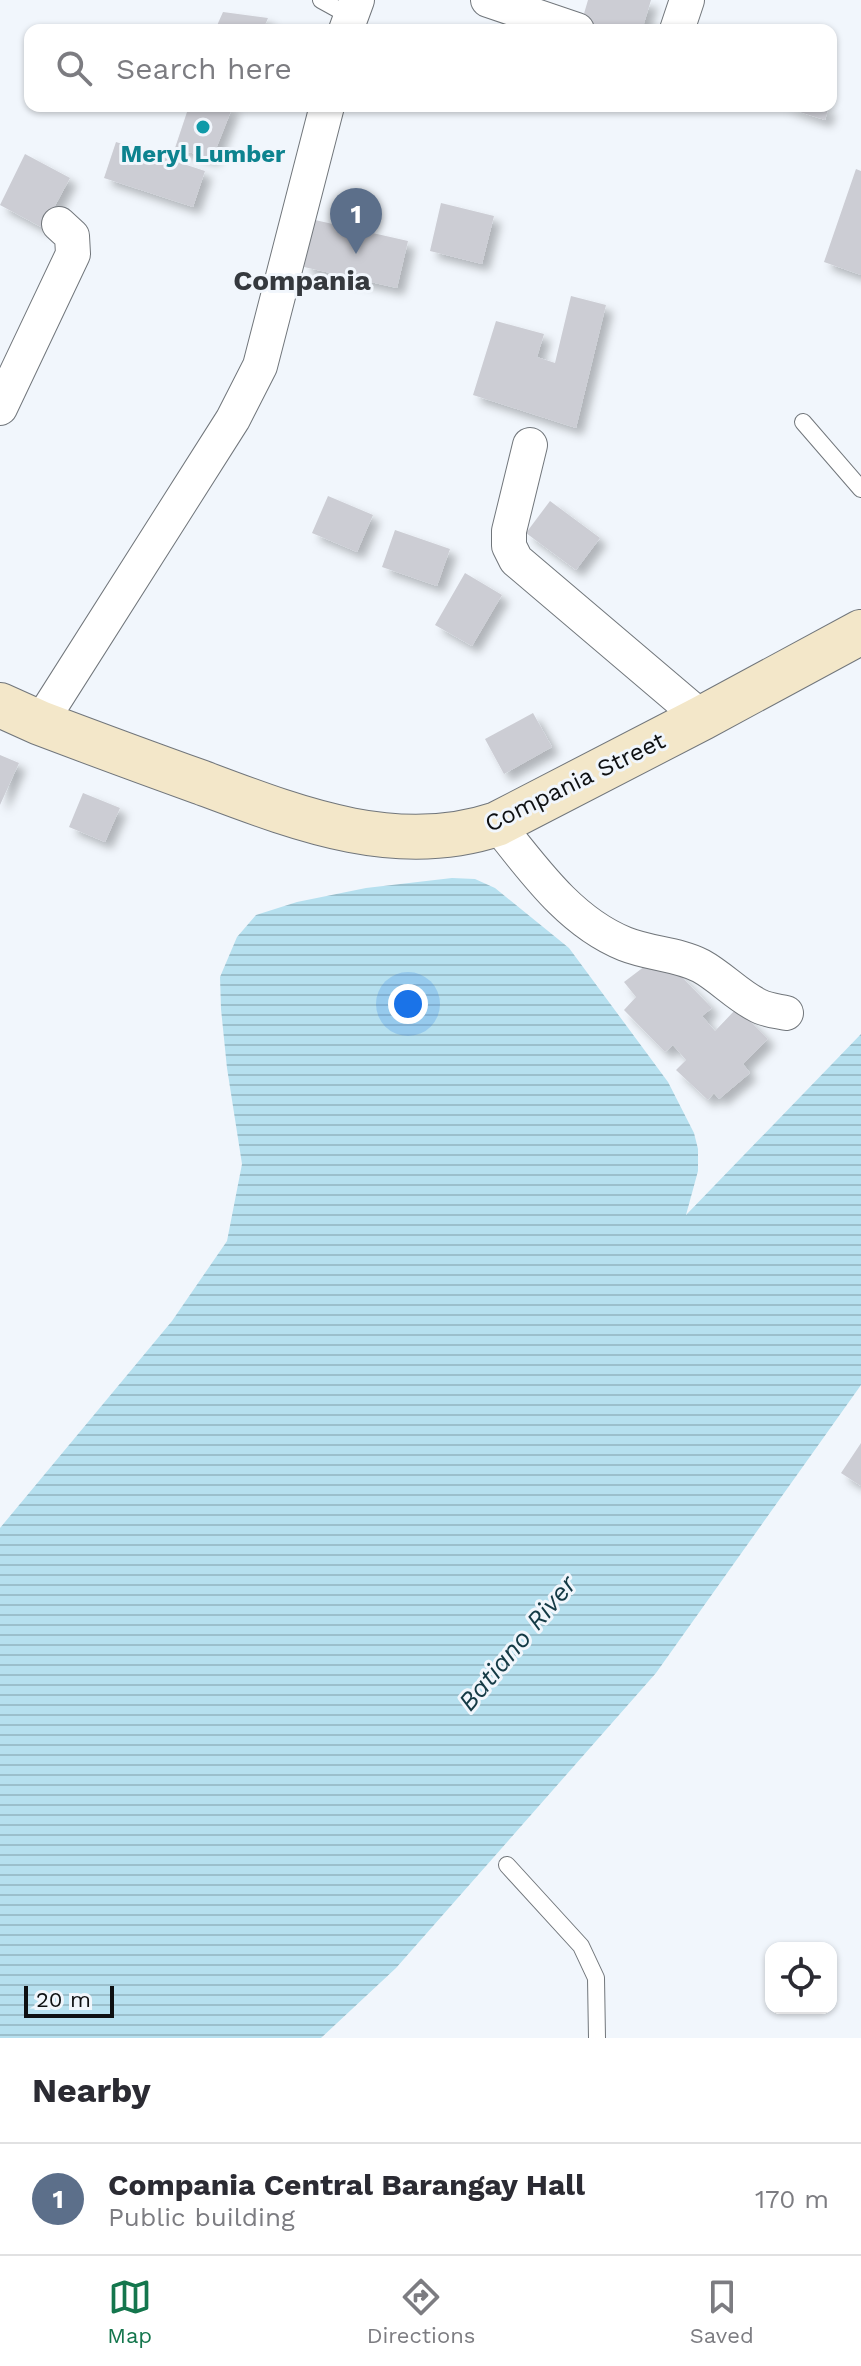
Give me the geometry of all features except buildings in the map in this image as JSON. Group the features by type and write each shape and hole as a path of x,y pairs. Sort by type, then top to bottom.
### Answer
{"street":[{"path":"488,0 559,24"},
{"path":"679,24 687,0"},
{"path":"40,723 233,419 260,366 325,112"},
{"path":"0,408 73,254 72,236 59,224"},
{"path":"530,445 509,531 509,546 516,560 702,718"},
{"name":"Compania Street","path":"0,705 40,723 297,818 387,836 437,838 466,834 497,824 861,632"},
{"path":"497,824 549,889 579,915 621,943 701,966 758,1006 786,1013"}],"lane":[{"path":"803,422 861,489"},
{"path":"507,1865 581,1946 596,1978 597,2038"}],"water":[{"name":"Batiano River","path":"452,878 475,879 495,888 569,948 668,1082 694,1133 698,1149 698,1171 686,1215 861,1034 861,1385 656,1673 396,1968 321,2038 0,2038 0,1528 172,1321 227,1241 242,1164 227,1068 220,977 237,937 256,915 297,902 366,888"}],"place":[{"name":"Meryl Lumber","path":"203,127"},
{"name":"Compania Central Barangay Hall","path":"356,254"}],"district":[{"name":"Compania","path":"302,280"}]}
